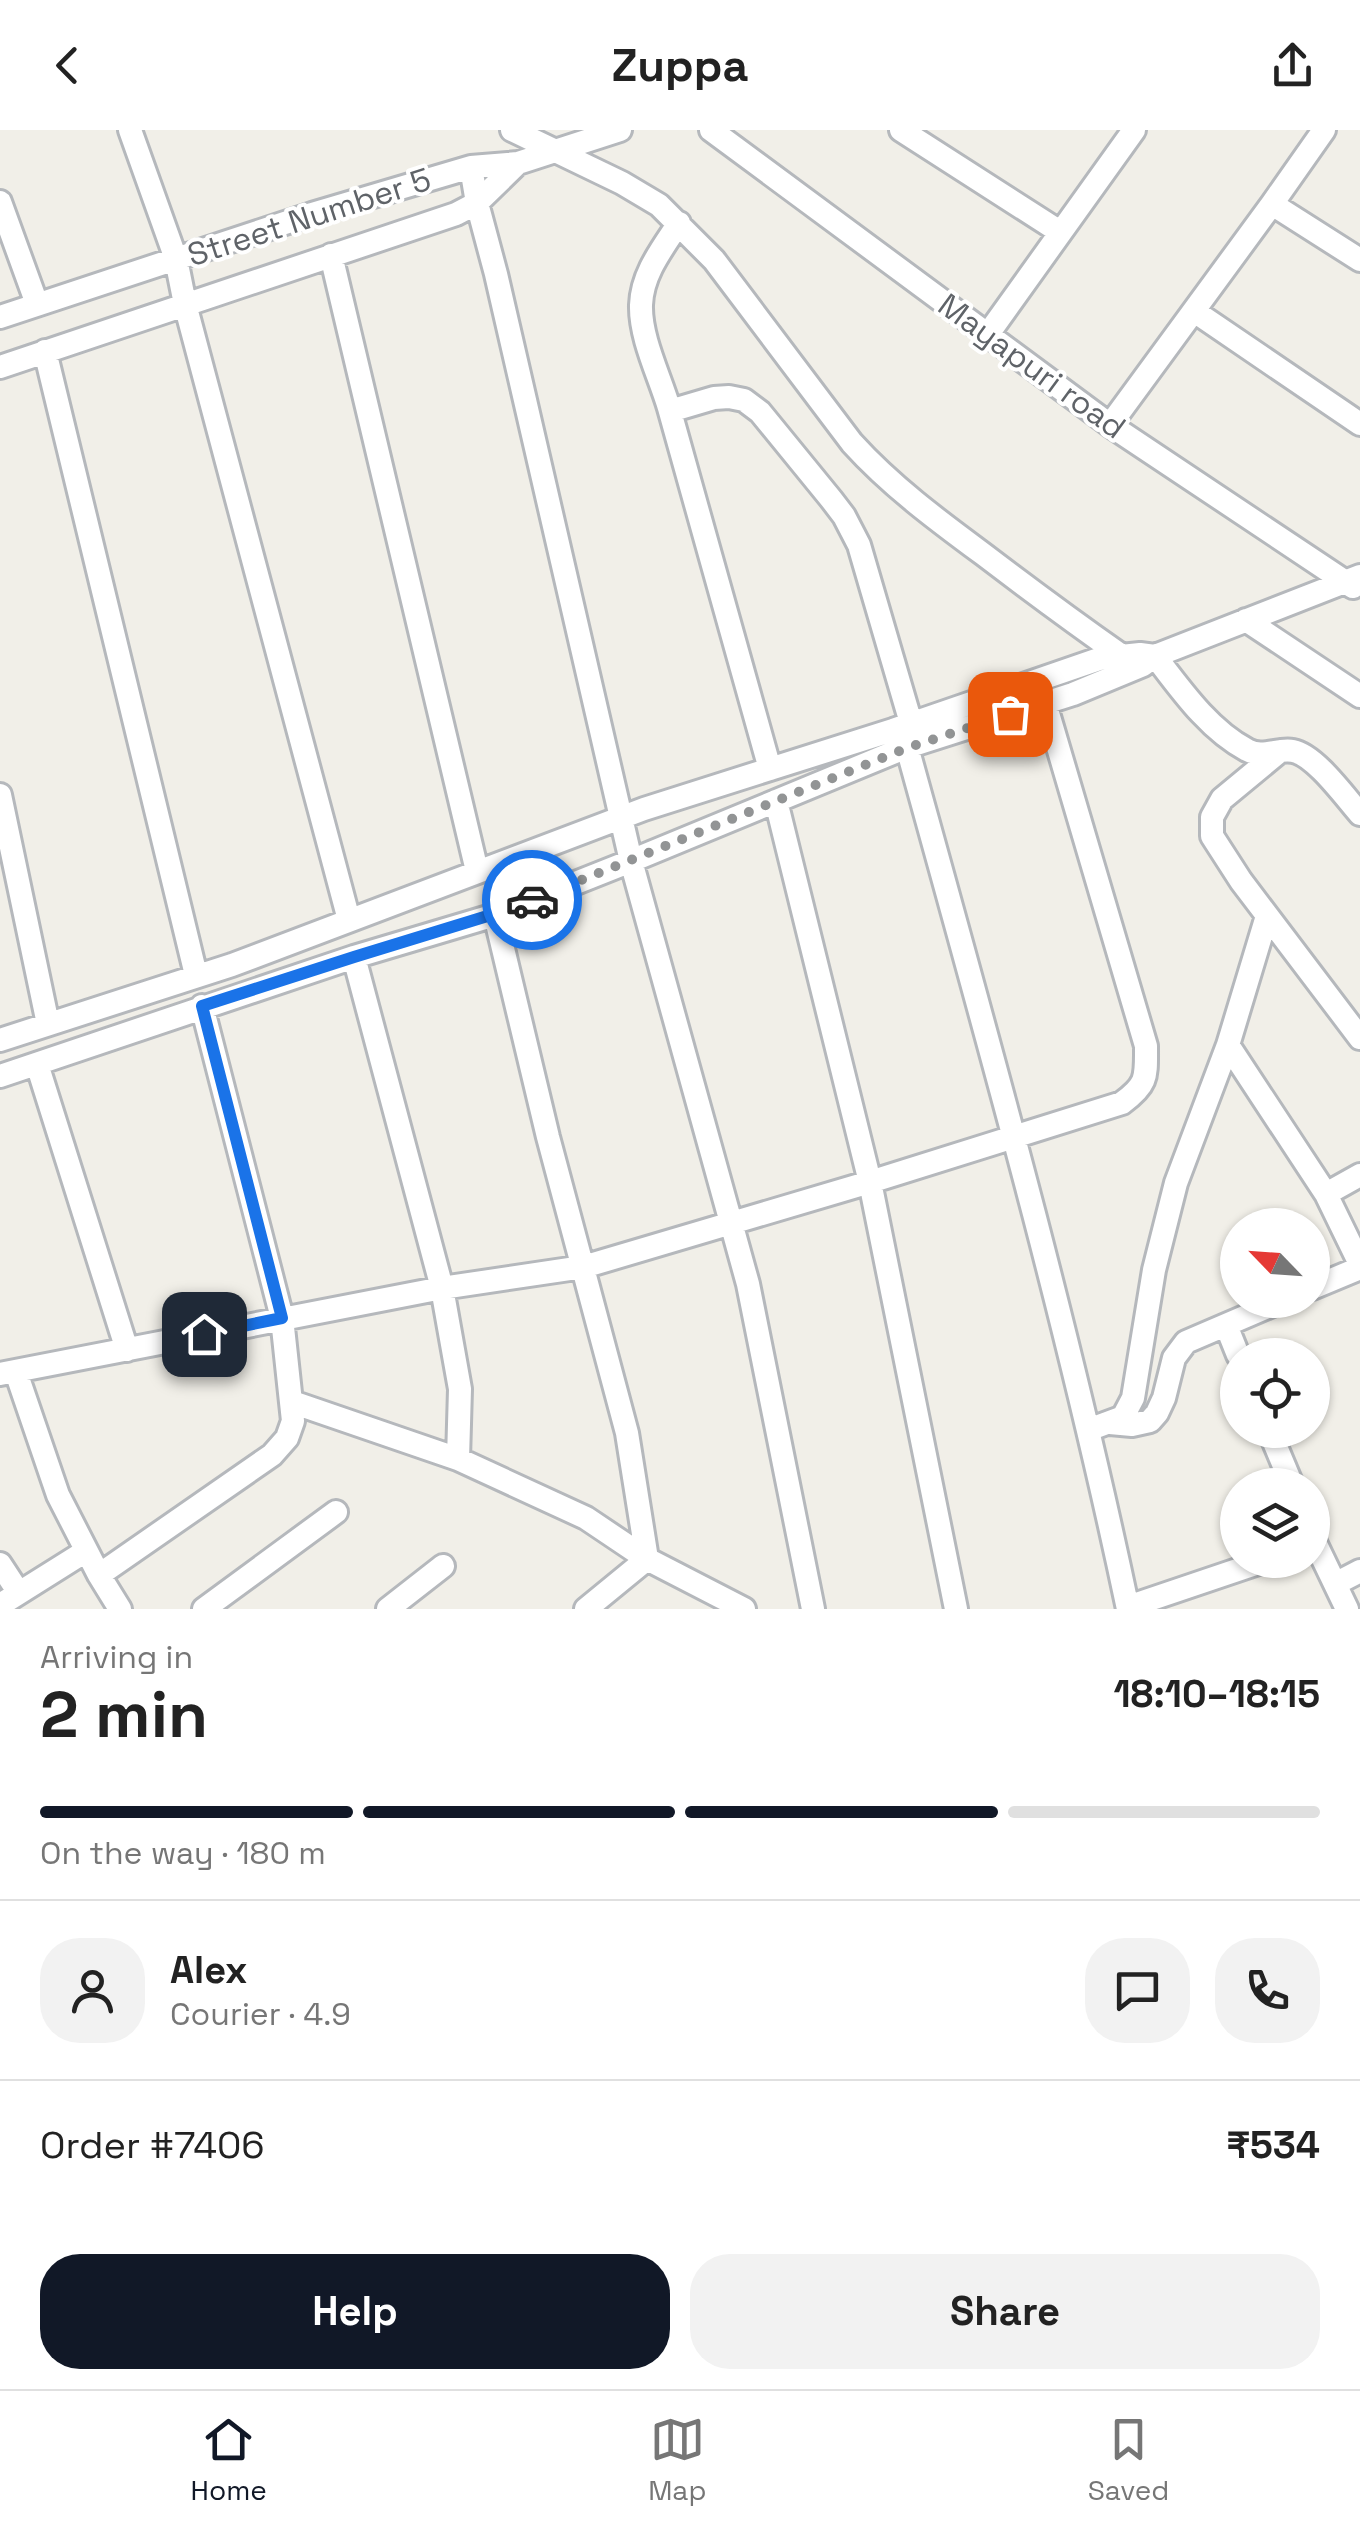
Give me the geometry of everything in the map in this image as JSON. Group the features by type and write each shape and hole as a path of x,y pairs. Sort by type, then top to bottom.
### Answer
{"street":[{"path":"130,130 176,260 348,920"},
{"path":"512,130 659,205 714,260 875,468 929,514 1122,656"},
{"name":"Street Number 5","path":"0,316 312,214 471,168 518,163 620,130"},
{"name":"Mayapuri road","path":"711,130 1110,425 1355,583"},
{"path":"900,130 1060,232"},
{"path":"988,334 1134,130"},
{"path":"1110,425 1324,130"},
{"path":"0,367 456,214 477,203 518,163"},
{"path":"471,168 631,861 748,1284 813,1609"},
{"path":"0,202 37,304"},
{"path":"1272,204 1360,260"},
{"path":"679,224 652,265 641,304 644,329 770,769"},
{"path":"330,255 478,872"},
{"path":"1194,311 1360,424"},
{"path":"45,352 196,975"},
{"path":"670,411 714,398 744,400 760,412 831,498 859,545 912,723"},
{"path":"0,1076 202,1006 494,914 907,748 1073,694 1246,620 1355,583"},
{"path":"1246,620 1360,696"},
{"path":"0,1040 232,965 621,818 1102,658 1155,656 1188,699 1222,732 1249,752 1265,755 1296,751 1357,807"},
{"path":"120,1609 58,1496 8,1373 442,1288 584,1266 1122,1103 1138,1091 1146,1075 1146,1046 1044,703"},
{"path":"907,748 1014,1137 1099,1426 1128,1608 1220,1576"},
{"path":"1280,751 1222,800 1211,826 1217,847 1360,1038"},
{"path":"0,795 48,1024"},
{"path":"776,801 870,1182 956,1609"},
{"path":"494,914 627,1433 647,1559"},
{"path":"1099,1426 1123,1417 1133,1398 1164,1225 1228,1045 1267,916"},
{"path":"354,957 442,1288 460,1389 458,1459"},
{"path":"99,1575 272,1455 287,1438 293,1421 282,1318 202,1006"},
{"path":"1228,1045 1326,1194 1360,1266 1330,1280"},
{"path":"36,1064 127,1350"},
{"path":"1326,1194 1360,1175"},
{"path":"1099,1426 1150,1420 1164,1398 1180,1346 1240,1318"},
{"path":"1226,1324 1231,1338"},
{"path":"292,1402 458,1459 586,1518 719,1603 744,1609"},
{"path":"204,1609 336,1512"},
{"path":"0,1564 9,1599 86,1552"},
{"path":"586,1609 647,1559"},
{"path":"388,1609 443,1566"},
{"path":"1335,1584 1360,1571"},
{"path":"1330,1574 1347,1609"}],"way so far":[{"path":"532,900 907,748 1010,714"}],"route":[{"path":"204,1334 282,1318 202,1006 532,900"}]}
